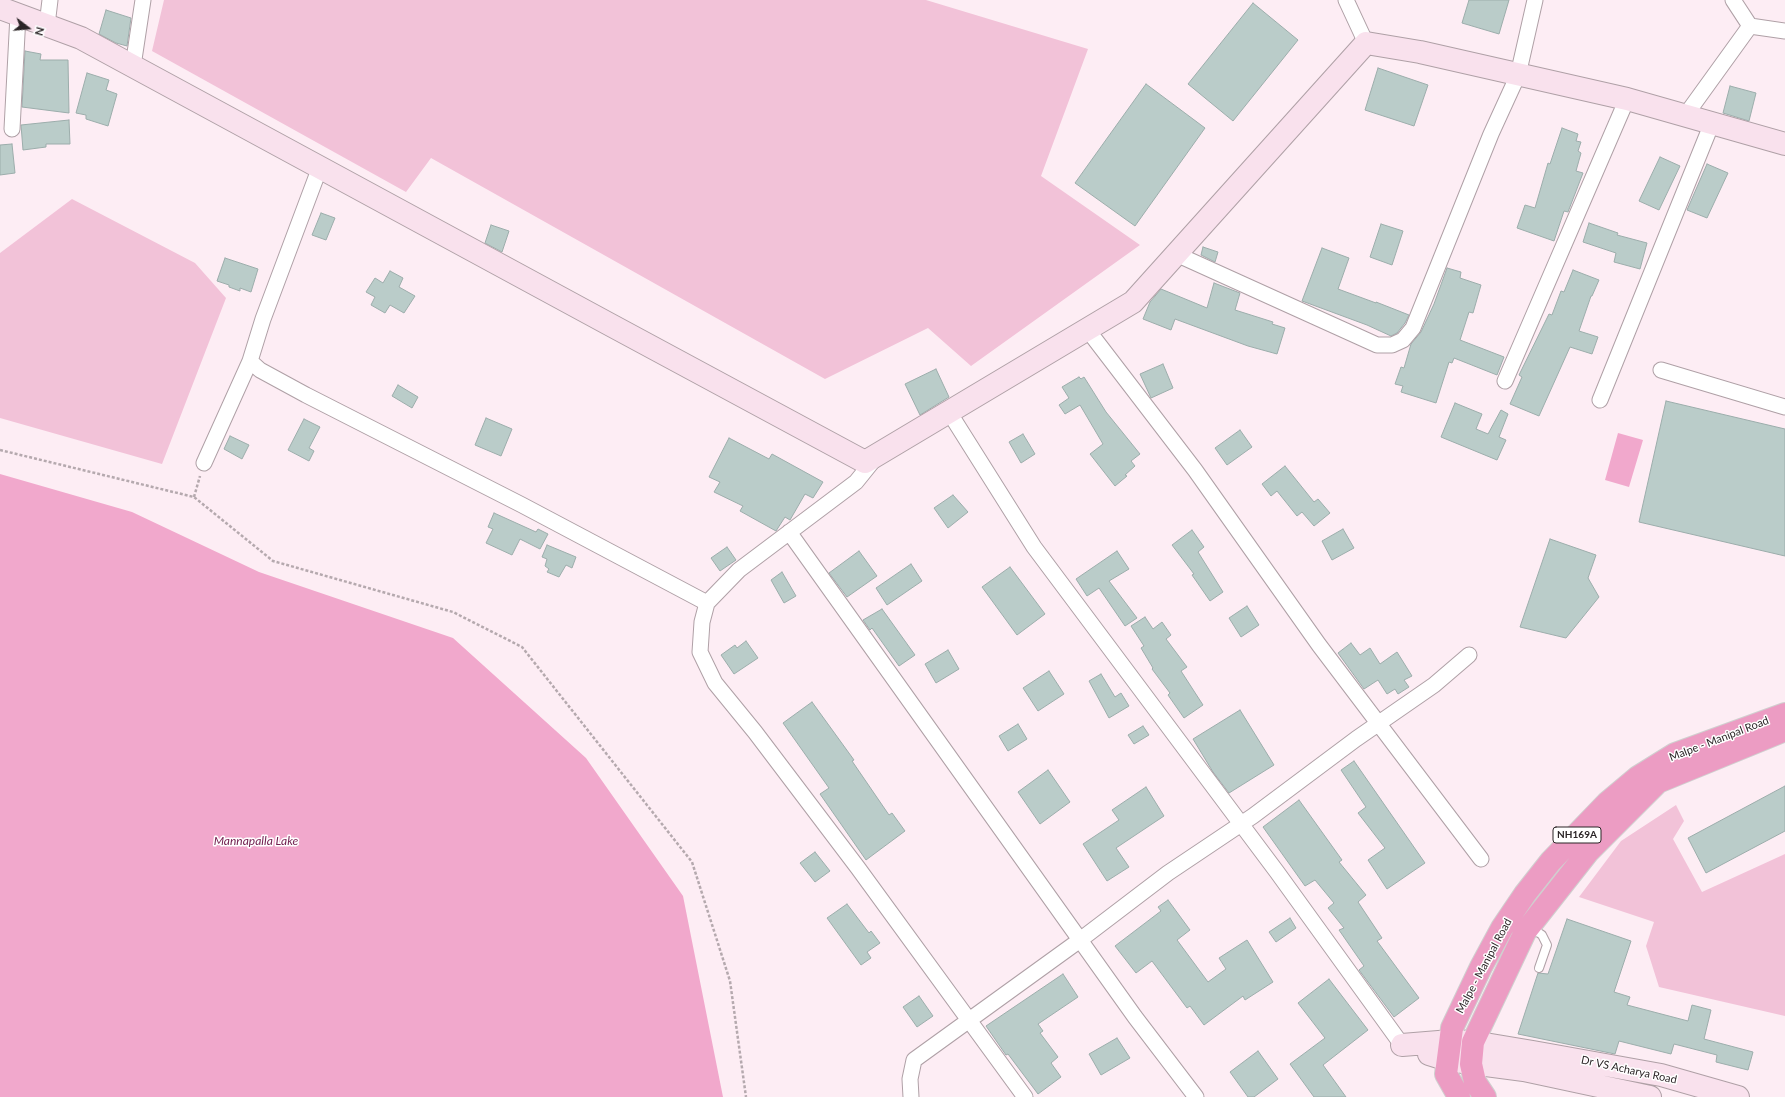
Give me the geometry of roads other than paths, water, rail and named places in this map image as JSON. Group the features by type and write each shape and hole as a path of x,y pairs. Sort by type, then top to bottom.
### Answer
{"highway":[{"name":"Malpe - Manipal Road","path":"1459,1097 1446,1074 1452,1028 1502,928 1525,894 1551,861 1606,803 1638,776 1675,754 1785,714"},
{"name":"Malpe - Manipal Road","path":"1486,1097 1475,1082 1471,1064 1473,1042 1525,932 1588,852 1658,782 1785,730"}],"street":[{"path":"47,25 50,0"},
{"path":"133,66 143,0"},
{"path":"1346,0 1366,43"},
{"path":"1176,254 1377,345 1392,345 1403,340 1413,328 1491,134 1518,75 1535,0"},
{"path":"1732,0 1750,26 1785,31"},
{"path":"12,129 9,12 81,38 865,462 1133,302 1366,43"},
{"path":"1685,116 1750,26"},
{"path":"1366,43 1420,52 1627,100 1785,144"},
{"path":"1506,381 1627,100"},
{"path":"1600,400 1712,123"},
{"path":"204,463 250,361 263,319 320,167"},
{"path":"1087,329 1195,470 1319,645 1481,859"},
{"path":"250,361 260,370 306,396 522,505 707,603"},
{"path":"1661,370 1785,408"},
{"path":"949,412 1034,547 1241,824 1402,1045 1449,1050"},
{"path":"879,454 856,482 739,570 707,603 702,622 700,652 715,683 756,732 858,868 1025,1097"},
{"path":"788,532 1135,1017 1196,1097"},
{"path":"911,1097 910,1079 914,1060 1080,940 1168,873 1241,824 1378,723 1434,685 1469,655"},
{"name":"Dr VS Acharya Road","path":"1449,1050 1473,1042 1661,1075 1738,1097"},
{"name":"Dr VS Acharya Road","path":"1449,1050 1471,1064 1524,1070 1650,1097"}],"lane":[{"path":"1529,927 1542,935 1547,944 1539,968"}],"water":[{"path":"1618,433 1643,440 1629,487 1605,480"},
{"name":"Mannapalla Lake","path":"0,474 132,512 259,572 453,638 586,758 683,896 723,1097 0,1097"}]}
